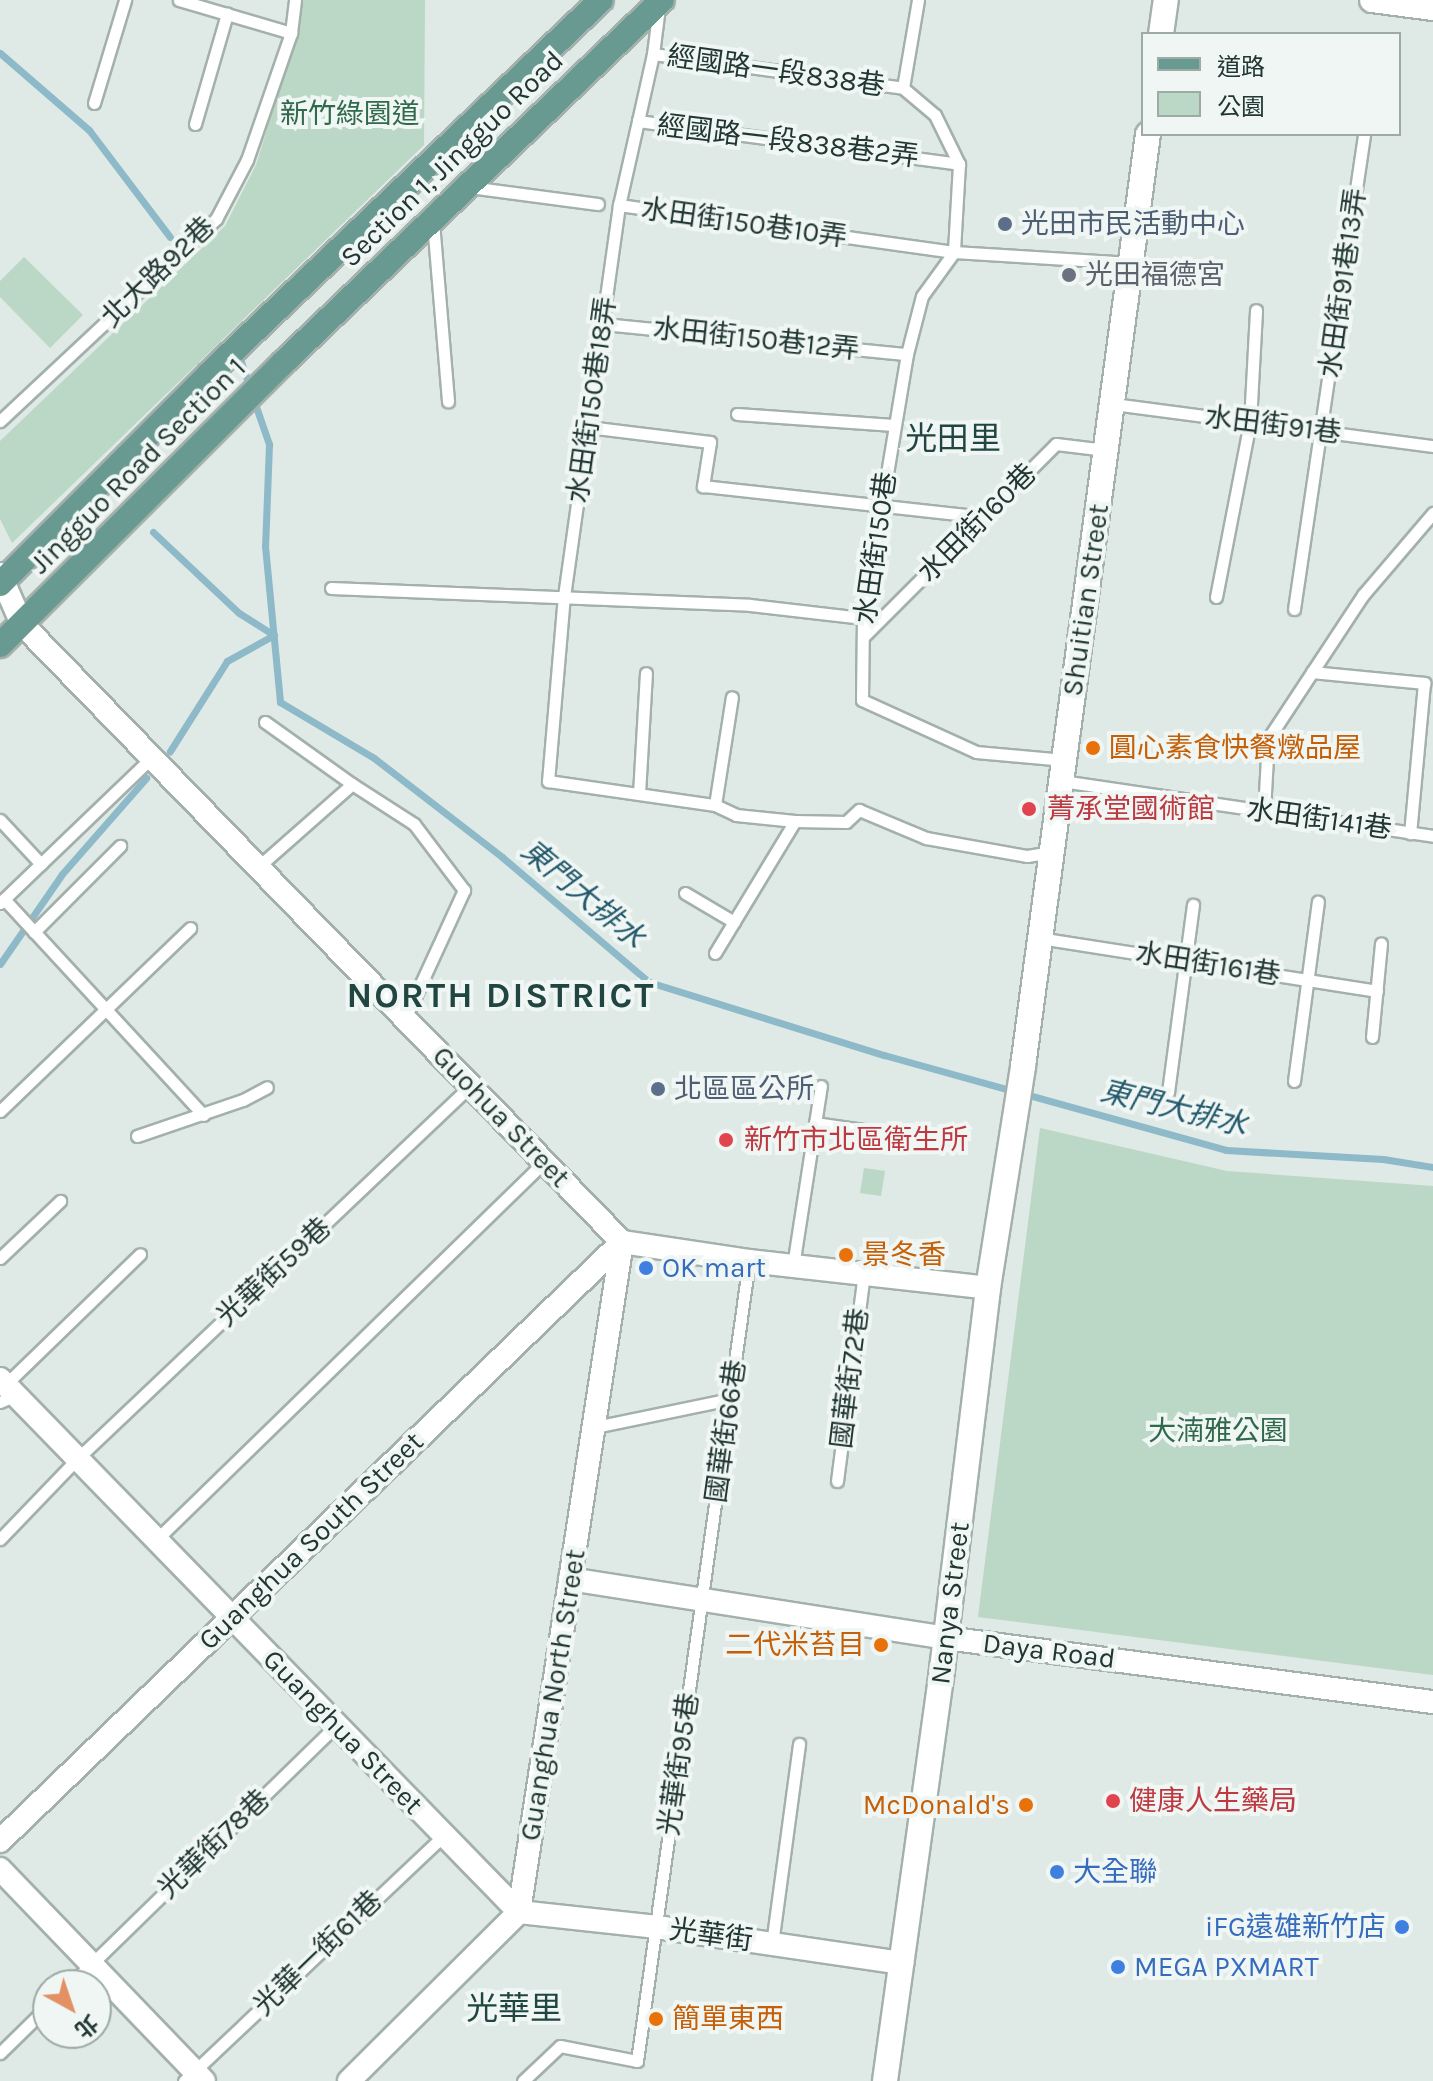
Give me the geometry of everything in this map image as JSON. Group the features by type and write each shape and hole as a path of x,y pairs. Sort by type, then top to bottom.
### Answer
{"main road":[{"name":"Section 1, Jingguo Road","path":"265,321 601,0"},
{"name":"Section 1, Jingguo Road","path":"284,362 661,1"},
{"name":"Jingguo Road Section 1","path":"1,580 265,321"},
{"name":"Jingguo Road Section 1","path":"0,645 284,362"}],"street":[{"path":"1161,32 1166,0"},
{"path":"1372,0 1433,8"},
{"name":"Shuitian Street","path":"1014,1124 1148,136"},
{"name":"Guohua Street","path":"1,580 22,624 622,1242"},
{"name":"Nanya Street","path":"885,2081 946,1638 988,1288 1014,1124"},
{"path":"622,1242 749,1261 988,1288"},
{"name":"Guanghua North Street","path":"519,1912 622,1242"},
{"name":"Guanghua South Street","path":"0,1841 622,1242"},
{"name":"Guanghua Street","path":"5,1390 77,1459 519,1912"},
{"name":"Daya Road","path":"570,1579 946,1638 1433,1702"},
{"path":"0,1869 194,2078"},
{"path":"349,2081 519,1912"},
{"name":"光華街","path":"519,1912 657,1927 902,1963"}],"lane":[{"path":"94,103 125,0"},
{"path":"179,0 291,33"},
{"name":"北大路92巷","path":"0,421 216,219 247,160 291,33 295,0"},
{"path":"918,0 903,88 935,115 959,164 954,252 1131,263"},
{"name":"經國路一段838巷","path":"661,1 653,54 903,88"},
{"path":"195,124 227,14"},
{"name":"經國路一段838巷2弄","path":"653,54 638,121 959,164"},
{"name":"水田街150巷10弄","path":"638,121 619,205 954,252"},
{"name":"水田街91巷13弄","path":"1294,609 1323,431 1364,136"},
{"path":"465,187 598,204"},
{"name":"水田街150巷18弄","path":"619,205 564,595 548,781 639,794"},
{"path":"433,217 448,401"},
{"name":"水田街150巷","path":"862,700 863,618 879,507 907,354 922,296 954,252"},
{"path":"1216,597 1250,422 1256,310"},
{"name":"水田街150巷12弄","path":"604,324 907,354"},
{"name":"水田街91巷","path":"1113,404 1433,446"},
{"path":"737,414 894,425"},
{"path":"588,427 710,442 703,486 983,517"},
{"name":"水田街160巷","path":"863,637 1056,444 1106,450"},
{"path":"1264,811 1268,739 1363,595 1433,513"},
{"path":"331,588 564,595 750,605 863,618"},
{"path":"1312,672 1424,683 1410,833"},
{"path":"646,673 639,794 715,805 736,815 795,821 846,822 859,810 926,838 1027,856 1051,852"},
{"path":"715,805 732,697"},
{"name":"水田街141巷","path":"862,700 976,752 1264,811 1433,836"},
{"path":"265,722 414,824 464,890 405,1018"},
{"path":"151,758 2,901 203,1115"},
{"path":"258,867 352,784"},
{"path":"0,820 41,864"},
{"path":"715,953 795,821"},
{"path":"34,932 120,846"},
{"path":"685,893 734,922"},
{"path":"1294,1081 1318,902"},
{"path":"1168,1092 1193,905"},
{"path":"0,1111 190,928"},
{"name":"水田街161巷","path":"1039,938 1377,991"},
{"path":"1372,1037 1381,943"},
{"name":"光華街59巷","path":"0,1539 77,1459 470,1086"},
{"path":"793,1266 821,1086"},
{"path":"137,1136 203,1115 267,1087"},
{"path":"815,1123 904,1136"},
{"path":"156,1540 544,1162"},
{"path":"0,1258 60,1201"},
{"path":"5,1390 140,1254"},
{"name":"國華街66巷","path":"702,1600 749,1261"},
{"name":"國華街72巷","path":"837,1481 864,1274"},
{"path":"595,1427 730,1399"},
{"name":"光華街95巷","path":"523,2081 560,2046 637,2061 702,1600"},
{"name":"光華街78巷","path":"86,1969 337,1724"},
{"path":"772,1944 799,1744"},
{"name":"光華一街61巷","path":"194,2078 443,1836"},
{"path":"0,2053 32,2022"}],"green space":[{"name":"新竹綠園道","path":"300,0 425,0 424,145 12,543 0,519 0,441 225,226 256,165 292,48"},
{"path":"24,257 83,315 50,348 0,297 0,281"},
{"name":"大湳雅公園","path":"1040,1128 1227,1171 1433,1186 1433,1675 978,1617"},
{"path":"864,1168 885,1171 881,1196 860,1193"}],"waterway":[{"name":"東門大排水","path":"0,53 89,130 170,237"},
{"name":"東門大排水","path":"238,352 250,389"},
{"name":"東門大排水","path":"254,401 269,444 265,546 280,702 374,758 502,857 649,982 884,1055 1226,1150 1383,1159 1433,1167"},
{"name":"東門大排水","path":"153,532 239,613 274,635 227,661 170,751"},
{"path":"0,964 62,874 146,778"}],"place":[{"name":"光田市民活動中心","path":"1005,224"},
{"name":"光田福德宮","path":"1069,275"},
{"name":"圓心素食快餐燉品屋","path":"1093,748"},
{"name":"菁承堂國術館","path":"1029,809"},
{"name":"北區區公所","path":"658,1089"},
{"name":"新竹市北區衛生所","path":"726,1140"},
{"name":"景冬香","path":"846,1255"},
{"name":"OK mart","path":"646,1268"},
{"name":"二代米苔目","path":"881,1645"},
{"name":"健康人生藥局","path":"1113,1801"},
{"name":"McDonald's","path":"1026,1805"},
{"name":"大全聯","path":"1057,1872"},
{"name":"iFG遠雄新竹店","path":"1402,1927"},
{"name":"MEGA PXMART","path":"1118,1967"},
{"name":"簡單東西","path":"656,2019"}],"district":[{"name":"光田里","path":"953,439"},
{"name":"NORTH DISTRICT","path":"501,996"},
{"name":"光華里","path":"514,2009"}]}
